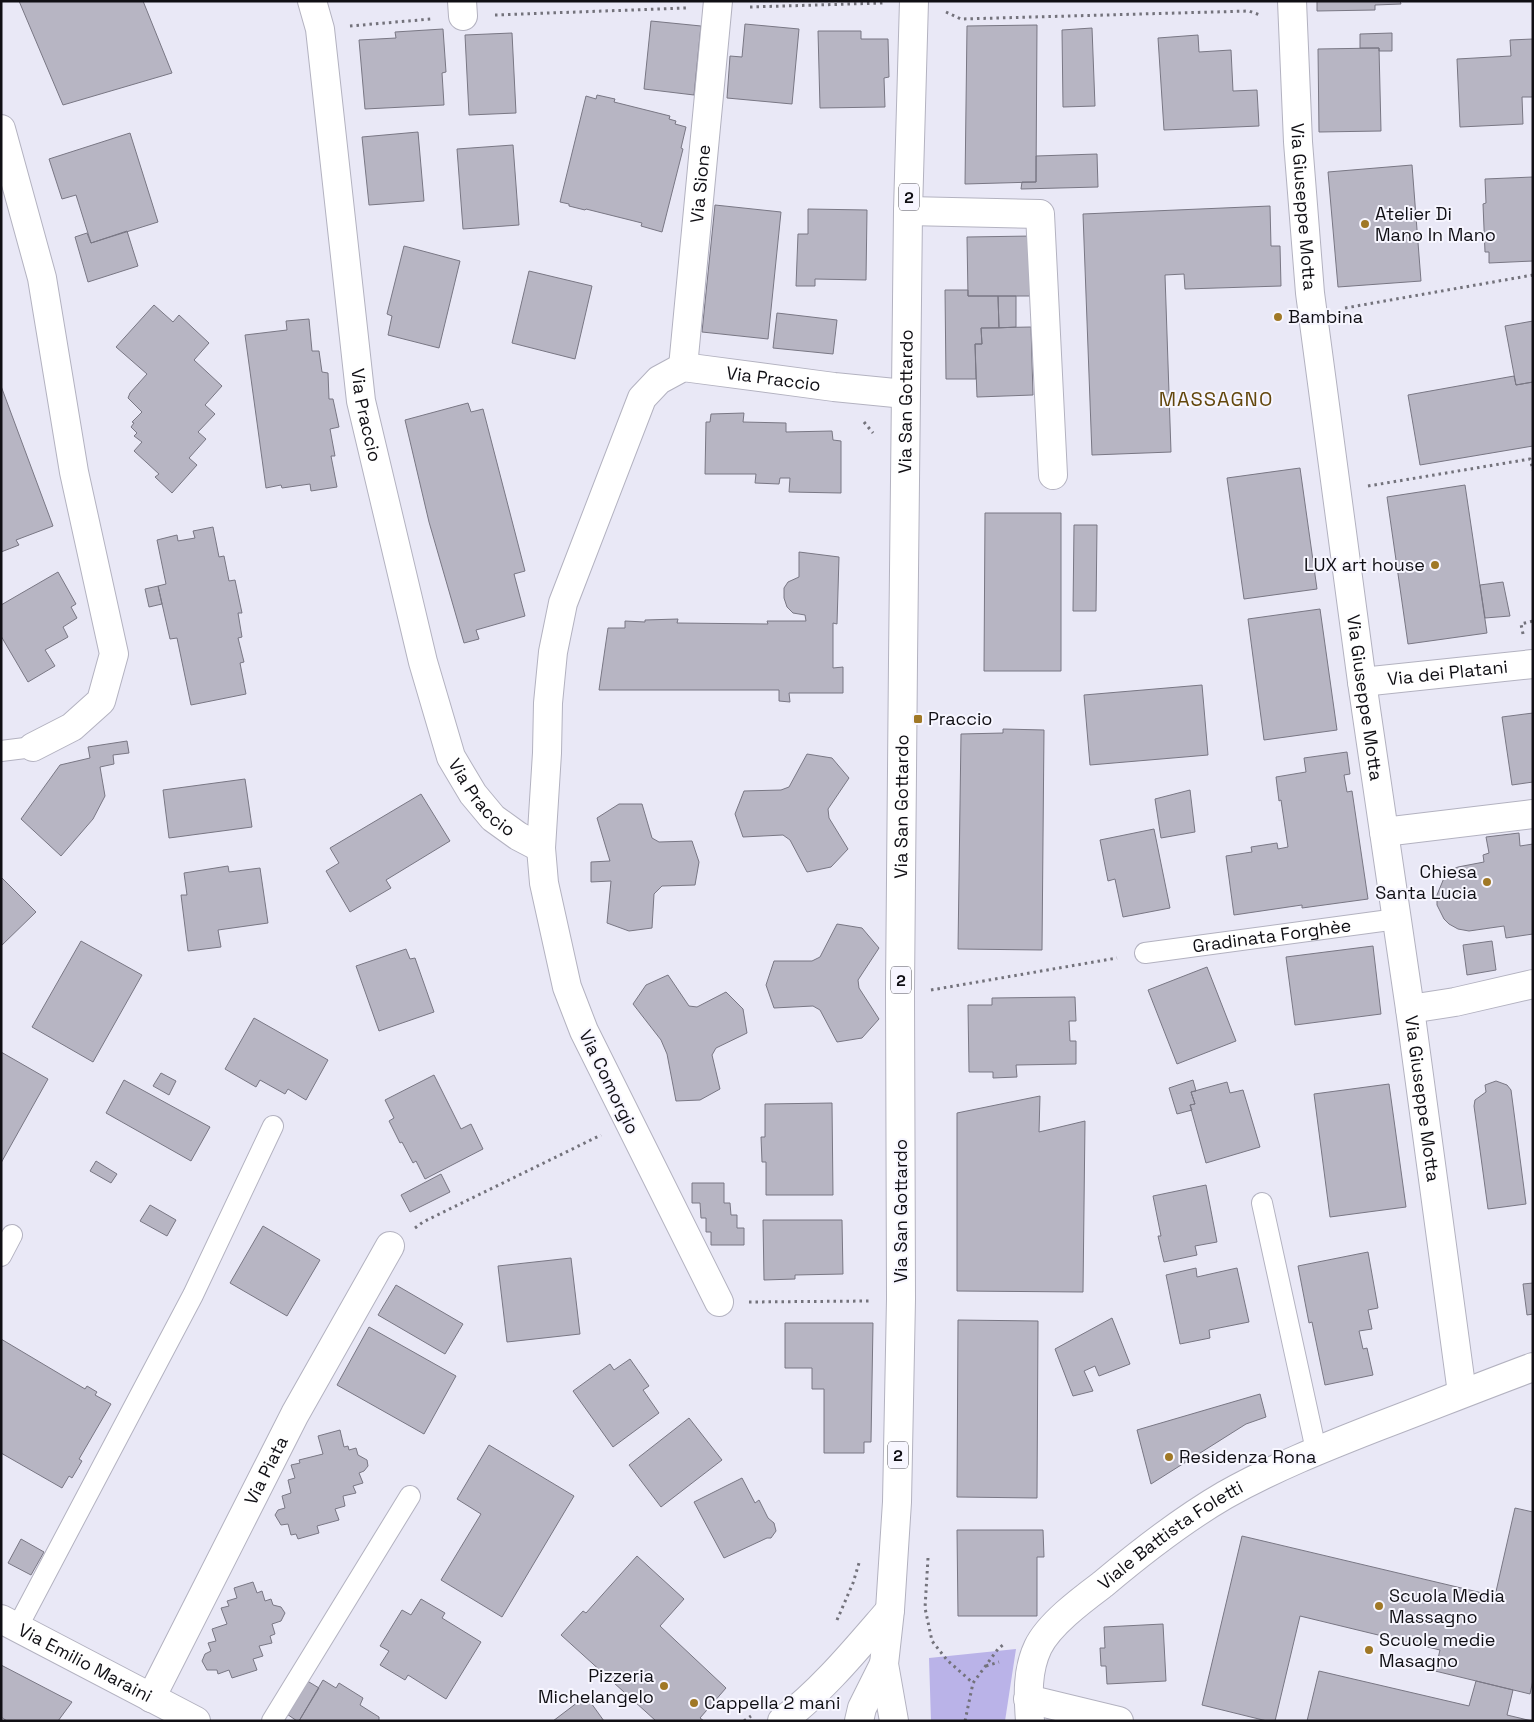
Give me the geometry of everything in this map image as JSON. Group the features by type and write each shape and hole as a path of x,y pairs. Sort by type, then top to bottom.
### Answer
{"street":[{"name":"Via Praccio","path":"312,1 320,29 362,401 423,662 451,757 473,794 494,818 518,836 541,848 548,753 548,703 553,652 563,603 642,398 659,380 682,367 834,387 905,394"},
{"name":"Via Giuseppe Motta","path":"1292,1 1298,142 1310,293 1362,682 1410,1009 1462,1393"},
{"name":"Via Sione","path":"682,367 718,5"},
{"name":"Via San Gottardo","path":"894,1721 884,1664 898,1502 901,1309 900,989 905,394 914,6"},
{"path":"1,129 42,278 74,472 114,654 101,701 72,727 33,747"},
{"path":"908,211 1040,214 1053,475"},
{"name":"Via dei Platani","path":"1362,682 1533,664"},
{"path":"1384,832 1533,814"},
{"name":"Via Comorgio","path":"541,848 550,918 567,987 584,1030 628,1122 718,1302"},
{"path":"1410,1009 1455,1002 1533,984"},
{"name":"Via Piata","path":"151,1698 294,1414 390,1246"},
{"name":"Viale Battista Foletti","path":"1029,1710 1030,1666 1039,1644 1056,1624 1086,1597 1160,1539 1225,1496 1265,1474 1316,1450 1533,1367"},
{"path":"770,1716 796,1711 853,1654 890,1610"},
{"name":"Via Emilio Maraini","path":"9,1624 196,1721"},
{"name":"Via San Gottardo","path":"859,1721 862,1708 884,1664"},
{"path":"1029,1710 1119,1721"}],"lane":[{"path":"1,751 33,747"},
{"name":"Gradinata Forghèe","path":"1145,953 1397,919"},
{"path":"9,1624 193,1295 273,1126"},
{"path":"1262,1203 1316,1450"},
{"path":"1,1256 12,1235"},
{"path":"272,1721 410,1496"}],"path":[{"path":"320,29 463,9 888,3 888,10 914,6"},
{"path":"943,11 961,19 1249,11 1261,16 1265,20"},
{"path":"1338,309 1533,275"},
{"path":"1362,487 1530,458 1533,470"},
{"path":"1524,636 1521,624 1533,621"},
{"path":"900,989 930,990 1145,953"},
{"path":"390,1246 423,1222 628,1122"},
{"path":"718,1302 867,1301"},
{"path":"834,1627 853,1583 860,1558"},
{"path":"965,1721 973,1682 998,1649 1006,1643"},
{"path":"744,1721 770,1716"}],"shaded area":[{"path":"1016,1649 1005,1721 931,1721 929,1658"}],"building":[{"path":"19,1 143,1 172,73 63,105"},
{"path":"1317,1 1400,1 1401,4 1375,5 1375,10 1317,11"},
{"path":"651,21 701,26 694,95 644,89"},
{"path":"745,24 799,29 792,104 727,98 730,56 742,57"},
{"path":"1037,25 1036,182 965,184 967,26"},
{"path":"1092,28 1095,106 1063,107 1062,30"},
{"path":"443,29 446,72 442,73 444,105 365,109 359,40 396,38 395,32"},
{"path":"818,31 861,31 861,39 888,39 889,77 884,78 885,107 820,108"},
{"path":"512,33 516,113 469,115 465,35"},
{"path":"1392,33 1392,51 1379,51 1379,48 1360,48 1360,34"},
{"path":"1198,35 1199,52 1231,50 1233,91 1257,90 1259,126 1164,130 1158,38"},
{"path":"1533,39 1533,97 1522,97 1523,124 1460,127 1457,59 1511,56 1510,40"},
{"path":"1379,48 1381,131 1319,132 1318,49"},
{"path":"597,95 615,99 614,102 670,116 669,119 676,121 675,124 686,127 681,148 683,149 662,232 641,226 642,223 569,206 569,204 560,202 586,96 596,99"},
{"path":"418,132 424,201 369,205 362,137"},
{"path":"130,133 158,222 91,243 76,195 62,199 49,159"},
{"path":"513,145 519,225 463,229 457,149"},
{"path":"1097,154 1098,187 1021,189 1022,182 1036,182 1036,156"},
{"path":"1412,165 1421,281 1338,287 1328,172"},
{"path":"1533,177 1533,261 1489,263 1489,252 1485,252 1483,204 1486,203 1485,179"},
{"path":"715,205 781,212 768,339 702,332"},
{"path":"1270,206 1271,246 1280,246 1281,286 1185,289 1184,274 1165,275 1171,452 1092,455 1083,214"},
{"path":"808,209 867,210 866,280 815,279 815,286 796,286 798,234 808,234"},
{"path":"127,231 138,266 88,282 75,237 87,233 91,243"},
{"path":"1033,236 1034,296 968,296 967,237"},
{"path":"404,246 460,261 439,348 388,335 392,316 387,314"},
{"path":"529,271 592,286 575,359 512,343"},
{"path":"945,290 968,290 968,296 998,296 999,328 981,328 982,344 975,344 976,379 946,379"},
{"path":"998,296 1016,296 1016,327 999,328"},
{"path":"154,305 173,322 179,315 209,343 194,360 222,386 205,405 215,414 198,432 206,439 189,458 197,465 172,493 155,477 159,474 134,451 142,442 134,436 137,433 131,427 134,423 132,422 142,412 128,398 130,393 147,374 116,347"},
{"path":"777,313 837,320 833,354 773,348"},
{"path":"309,319 312,351 319,351 322,372 328,373 329,399 333,399 339,427 330,429 335,456 331,456 337,487 311,491 310,484 282,488 281,485 266,488 245,335 287,330 286,321"},
{"path":"1533,321 1533,382 1516,385 1505,326"},
{"path":"1031,327 1033,395 977,397 975,344 982,344 981,328"},
{"path":"1514,376 1516,385 1533,382 1533,446 1420,465 1408,395"},
{"path":"1,386 53,526 16,540 19,545 1,552"},
{"path":"468,403 471,412 483,409 525,571 514,574 525,616 476,630 479,639 464,643 429,522 405,420"},
{"path":"744,413 743,422 786,423 786,432 832,431 833,440 841,441 841,493 789,492 790,478 780,478 779,484 755,483 756,474 705,474 706,422 710,422 711,414"},
{"path":"1300,468 1317,589 1244,599 1227,478"},
{"path":"1465,485 1487,633 1408,644 1387,497"},
{"path":"985,513 1061,513 1061,671 984,671"},
{"path":"1074,525 1097,525 1096,611 1073,611"},
{"path":"213,527 219,557 224,556 229,581 235,580 242,613 238,613 242,637 238,638 244,662 240,663 246,694 191,705 177,638 170,639 158,586 166,584 157,540 177,535 178,541 195,538 193,531"},
{"path":"799,552 839,557 837,624 833,623 833,668 843,667 843,693 789,693 790,702 779,701 779,690 599,690 608,628 625,628 625,621 645,622 645,620 678,619 677,623 768,624 767,621 806,621 805,615 793,613 787,607 784,598 784,588 788,582 799,577"},
{"path":"58,572 76,604 71,607 77,618 63,627 68,637 45,650 55,666 28,682 1,636 1,605"},
{"path":"1503,582 1510,616 1485,618 1480,585"},
{"path":"158,586 162,604 149,607 145,589"},
{"path":"1320,609 1337,730 1264,740 1248,619"},
{"path":"1202,685 1208,755 1090,765 1084,695"},
{"path":"1533,713 1533,782 1512,785 1502,717"},
{"path":"1003,729 1044,730 1042,950 958,949 961,734 1003,733"},
{"path":"127,741 129,753 113,755 114,764 100,767 105,796 93,819 61,856 21,819 60,765 90,758 88,747"},
{"path":"1347,752 1350,774 1344,775 1347,792 1352,791 1368,899 1302,908 1302,905 1234,915 1226,856 1252,852 1251,847 1277,843 1278,849 1288,847 1276,777 1306,772 1304,758"},
{"path":"807,754 832,758 849,778 828,809 829,818 848,849 831,867 807,872 790,840 783,835 743,837 735,814 744,791 781,790 789,787"},
{"path":"245,779 252,827 169,838 163,790"},
{"path":"1190,790 1195,832 1161,838 1155,799"},
{"path":"421,794 450,841 386,880 391,888 350,912 326,871 339,863 330,848"},
{"path":"619,804 642,804 652,838 659,842 692,841 699,862 695,885 662,886 654,894 652,928 629,931 607,923 611,881 591,882 591,862 610,861 597,818"},
{"path":"1154,829 1170,908 1123,917 1115,879 1108,881 1100,840"},
{"name":"Chiesa Santa Lucia","path":"1519,833 1520,846 1533,844 1533,934 1506,938 1504,926 1469,931 1458,929 1449,924 1444,919 1437,905 1437,895 1444,878 1451,870 1458,867 1484,862 1483,855 1489,853 1486,837"},
{"path":"228,866 229,872 260,868 268,923 218,930 221,947 188,951 181,895 187,895 184,873"},
{"path":"1,877 36,912 1,946"},
{"path":"837,924 862,928 879,948 858,980 859,988 879,1019 862,1038 837,1042 820,1010 813,1006 774,1008 766,985 774,961 812,961 820,957"},
{"path":"81,941 142,975 93,1062 32,1027"},
{"path":"1492,941 1496,970 1467,975 1463,945"},
{"path":"1373,946 1381,1014 1295,1025 1286,957"},
{"path":"406,949 410,959 415,958 434,1012 379,1031 356,966"},
{"path":"1207,967 1236,1041 1177,1064 1148,990"},
{"path":"668,975 689,1006 697,1007 726,992 743,1009 747,1033 716,1048 712,1055 720,1089 700,1100 676,1101 667,1054 661,1040 633,1004 646,985"},
{"path":"1075,997 1076,1021 1069,1021 1070,1041 1076,1041 1076,1064 1016,1065 1017,1077 993,1078 993,1072 969,1072 968,1005 992,1005 992,998"},
{"path":"254,1018 328,1060 306,1100 288,1089 285,1094 260,1080 256,1087 225,1069"},
{"path":"1,1052 48,1079 1,1163"},
{"path":"161,1073 176,1081 169,1095 153,1086"},
{"path":"434,1075 461,1129 471,1124 483,1149 425,1179 416,1161 413,1163 402,1142 400,1143 389,1121 394,1118 385,1100"},
{"path":"124,1080 210,1127 191,1161 106,1113"},
{"path":"1193,1080 1196,1091 1191,1092 1195,1104 1190,1105 1192,1110 1177,1114 1169,1088"},
{"path":"1496,1081 1507,1085 1511,1090 1526,1204 1488,1209 1474,1106 1475,1100 1486,1092 1485,1085"},
{"path":"1227,1082 1230,1093 1243,1090 1260,1147 1206,1163 1190,1105 1195,1104 1191,1092"},
{"path":"1389,1084 1406,1207 1330,1217 1314,1094"},
{"path":"1040,1096 1039,1132 1085,1121 1083,1292 957,1291 957,1113"},
{"path":"832,1103 833,1195 766,1195 766,1162 762,1162 761,1137 765,1137 765,1104"},
{"path":"96,1161 117,1174 111,1183 90,1171"},
{"path":"441,1174 450,1192 410,1212 401,1195"},
{"path":"692,1183 724,1183 724,1203 730,1203 731,1215 737,1215 737,1228 744,1228 744,1245 711,1245 711,1232 706,1232 706,1218 701,1218 700,1203 692,1203"},
{"path":"1206,1185 1217,1242 1195,1246 1197,1255 1164,1262 1158,1236 1161,1236 1153,1196"},
{"path":"150,1205 176,1220 167,1236 140,1221"},
{"path":"763,1220 842,1220 843,1274 795,1275 795,1279 764,1280"},
{"path":"263,1226 320,1260 287,1316 230,1283"},
{"path":"1368,1252 1378,1308 1368,1310 1372,1329 1359,1331 1363,1349 1367,1348 1373,1375 1325,1385 1312,1322 1309,1323 1298,1266"},
{"path":"571,1258 580,1334 507,1342 498,1266"},
{"path":"1196,1268 1197,1277 1237,1268 1249,1322 1209,1330 1210,1338 1180,1344 1166,1275"},
{"path":"1533,1283 1533,1314 1527,1315 1523,1284"},
{"path":"396,1285 463,1324 445,1354 378,1315"},
{"path":"1112,1318 1130,1364 1099,1376 1095,1366 1084,1371 1093,1391 1073,1396 1055,1349"},
{"path":"958,1320 1038,1321 1037,1498 957,1497"},
{"path":"785,1323 873,1323 871,1442 864,1442 864,1453 824,1453 824,1389 812,1389 812,1368 785,1368"},
{"path":"369,1327 456,1376 424,1434 337,1385"},
{"path":"1,1339 85,1389 87,1386 97,1392 95,1395 111,1404 79,1459 82,1461 72,1478 69,1476 62,1488 1,1453"},
{"path":"630,1359 649,1386 643,1390 659,1413 613,1447 573,1391 610,1364 614,1370"},
{"name":"Residenza Rona","path":"1260,1394 1266,1417 1246,1424 1151,1484 1137,1430"},
{"path":"689,1418 722,1460 661,1507 629,1465"},
{"path":"340,1430 344,1447 348,1446 349,1450 356,1448 358,1455 367,1460 368,1466 359,1473 363,1483 353,1486 356,1493 343,1496 345,1506 335,1509 339,1520 317,1526 319,1533 298,1539 296,1534 291,1535 288,1524 281,1525 275,1515 278,1510 285,1508 282,1496 291,1493 288,1480 295,1478 291,1465 300,1463 299,1460 323,1454 318,1436"},
{"path":"489,1445 574,1496 502,1617 441,1580 481,1514 457,1499"},
{"path":"742,1478 755,1503 759,1500 768,1518 774,1523 776,1531 771,1538 767,1538 724,1558 694,1502"},
{"name":"Scuola Media Massagno","path":"1515,1508 1533,1512 1533,1680 1530,1694 1435,1671 1440,1650 1300,1616 1275,1721 1267,1721 1202,1705 1242,1536 1495,1596"},
{"path":"957,1530 1043,1530 1044,1557 1037,1557 1037,1616 958,1616"},
{"path":"21,1539 44,1552 31,1575 8,1563"},
{"path":"637,1556 684,1599 660,1626 726,1688 700,1718 704,1721 656,1721 561,1635 583,1611 586,1613"},
{"path":"253,1582 257,1593 262,1591 265,1601 271,1599 273,1605 281,1607 285,1613 281,1621 272,1624 275,1634 270,1636 272,1643 259,1646 263,1656 253,1659 257,1670 232,1678 229,1670 218,1674 217,1670 207,1670 202,1661 205,1654 211,1651 208,1643 216,1641 212,1629 227,1624 221,1608 229,1606 227,1601 237,1598 234,1588"},
{"path":"421,1599 445,1613 442,1618 481,1642 446,1699 408,1675 405,1680 380,1665 389,1651 380,1646 402,1610 411,1615"},
{"path":"1163,1624 1166,1681 1107,1684 1106,1666 1101,1666 1100,1648 1105,1648 1104,1627"},
{"path":"1,1665 72,1702 58,1721 7,1721 1,1717"},
{"path":"1319,1671 1469,1706 1476,1681 1513,1690 1507,1715 1532,1721 1307,1721"},
{"path":"304,1679 319,1688 299,1721 297,1721 284,1712"},
{"path":"323,1680 336,1688 339,1683 363,1698 360,1705 379,1717 379,1721 299,1721"},
{"path":"586,1696 604,1721 553,1721"}],"place":[{"name":"Atelier Di Mano In Mano","path":"1365,224"},
{"name":"Bambina","path":"1278,317"},
{"name":"LUX art house","path":"1435,565"},
{"name":"Praccio","path":"918,719"},
{"name":"Chiesa Santa Lucia","path":"1487,882"},
{"name":"Residenza Rona","path":"1169,1457"},
{"name":"Scuola Media Massagno","path":"1379,1606"},
{"name":"Scuole medie Masagno","path":"1369,1650"},
{"name":"Pizzeria Michelangelo","path":"664,1686"},
{"name":"Cappella 2 mani","path":"694,1703"}],"district":[{"name":"MASSAGNO","path":"1216,399"}]}
